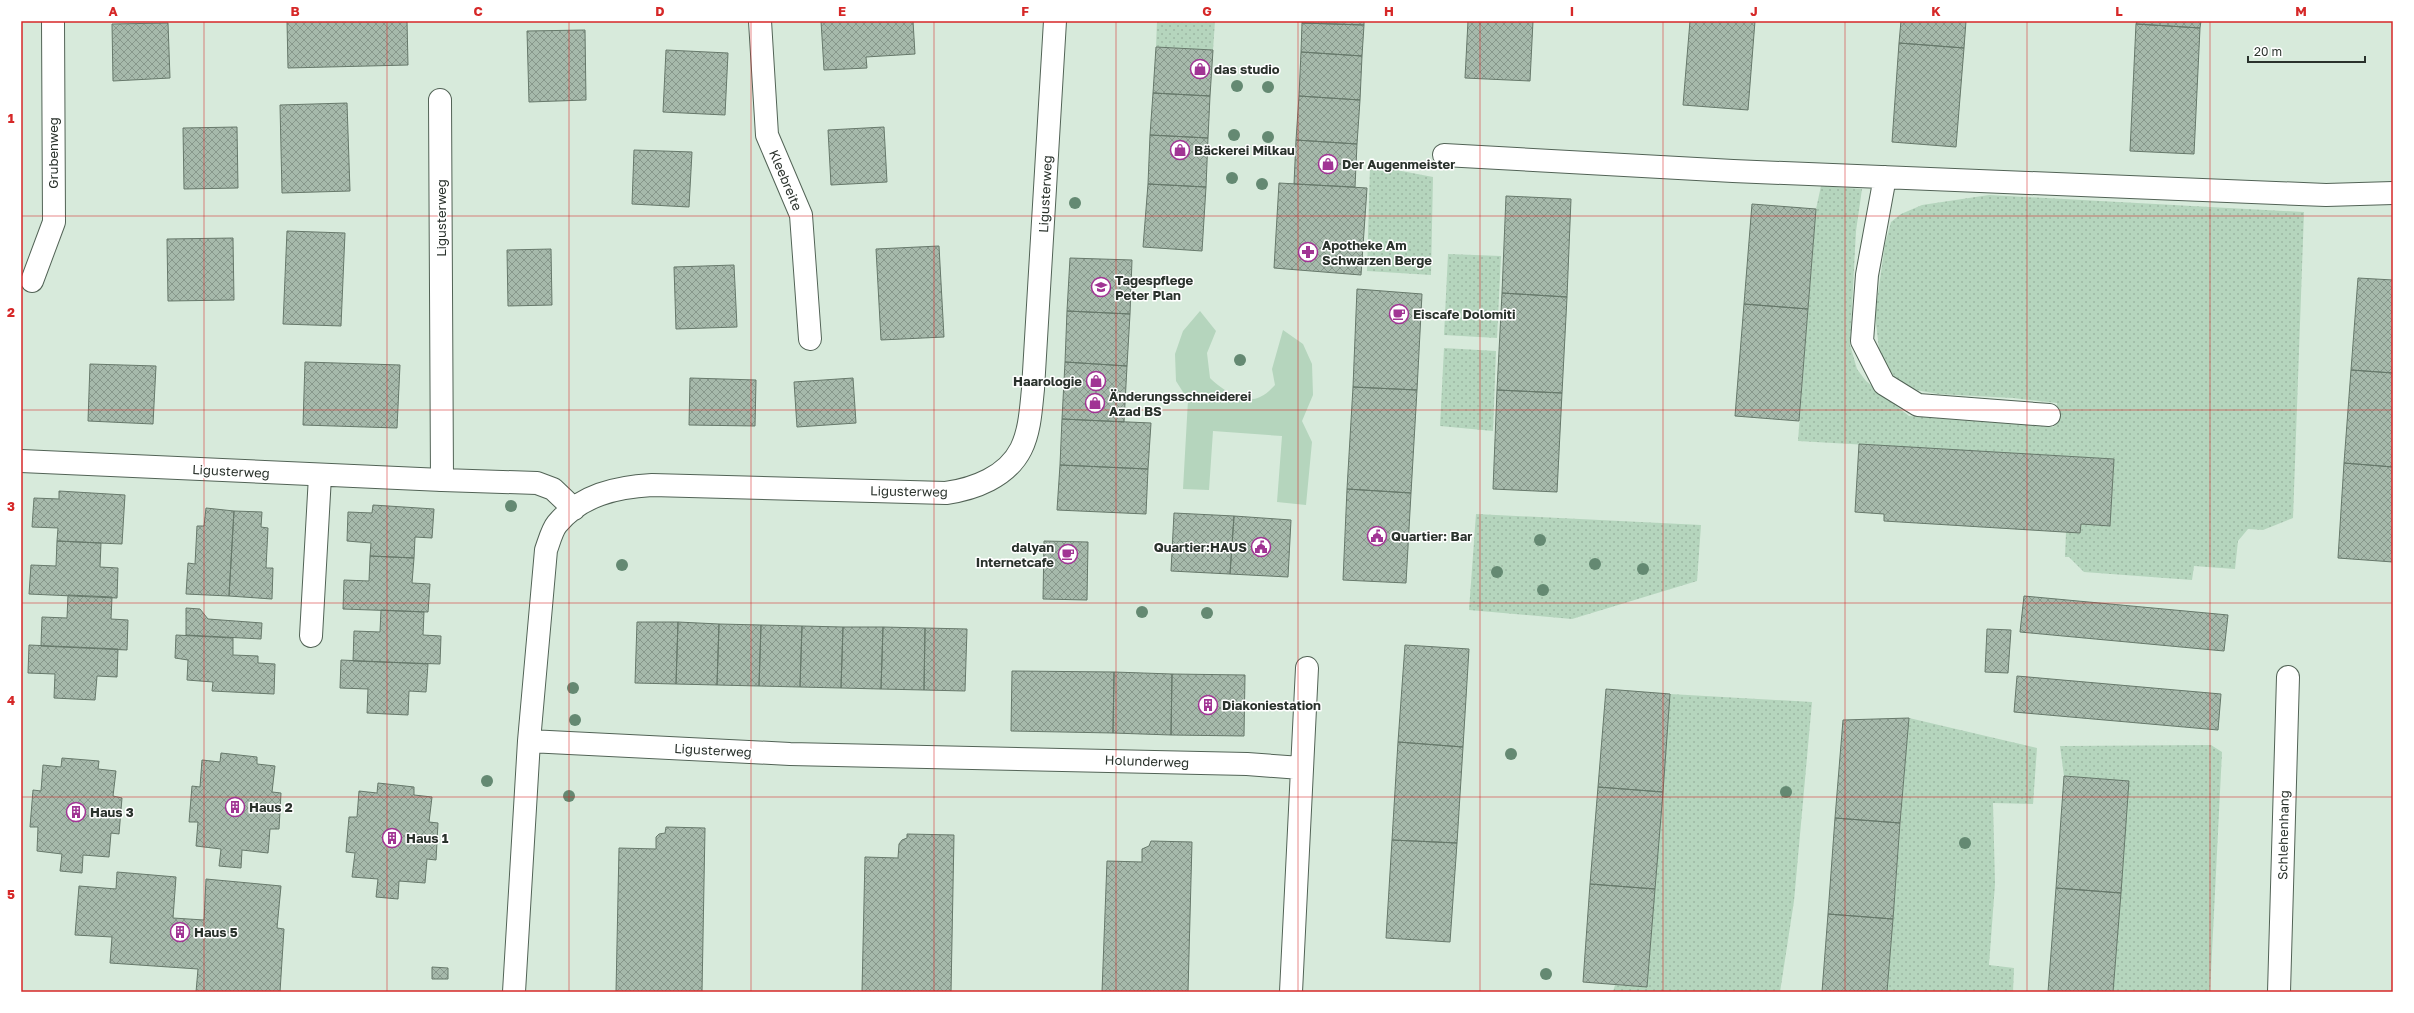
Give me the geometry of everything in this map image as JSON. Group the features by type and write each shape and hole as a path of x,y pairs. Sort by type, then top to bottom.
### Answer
{"street":[{"name":"Grubenweg","path":"32,281 54,222 53,21"},
{"name":"Kleebreite","path":"760,21 767,135 801,214 810,339"},
{"name":"Ligusterweg","path":"514,992 529,741 546,550 556,524 574,509 598,493 623,487 652,485 946,493 966,490 986,482 1007,465 1021,450 1029,420 1034,389 1055,21"},
{"name":"Ligusterweg","path":"440,100 442,480"},
{"path":"1444,155 1654,167 2326,195 2393,193"},
{"path":"1885,177 1867,274 1862,341 1884,384 1918,405 2049,415"},
{"name":"Ligusterweg","path":"21,461 320,476 536,483 553,489 574,509"},
{"path":"311,636 320,476"},
{"path":"1291,992 1307,668"},
{"name":"Schlehenhang","path":"2279,992 2288,677"},
{"name":"Ligusterweg","path":"529,741 790,754 992,757"},
{"name":"Holunderweg","path":"992,757 1248,764 1301,768"}],"green space":[{"path":"1157,21 1215,21 1213,50 1156,47"},
{"path":"1370,165 1433,177 1431,275 1367,271"},
{"path":"1821,186 1862,189 1856,231 1850,345 1857,369 1866,381 1909,416 2053,427 2056,424 2057,403 2013,398 1938,394 1916,390 1897,381 1880,357 1875,315 1885,244 1891,222 1901,214 1922,205 1989,195 2304,212 2293,518 2263,530 2248,529 2238,541 2235,569 2194,566 2192,580 2084,572 2069,557 2065,557 2066,532 2080,533 2081,524 2110,526 2114,459 1798,441 1816,209"},
{"path":"1448,254 1501,256 1497,338 1444,335"},
{"path":"1200,311 1216,331 1207,353 1210,378 1220,387 1233,395 1247,399 1254,399 1266,393 1275,385 1272,369 1283,330 1303,344 1312,364 1313,395 1302,421 1312,442 1306,505 1277,502 1282,436 1213,431 1209,490 1183,489 1188,400 1176,381 1175,354 1183,331"},
{"path":"1444,348 1496,351 1493,431 1440,426"},
{"path":"1476,514 1701,525 1697,581 1572,619 1469,610"},
{"path":"1670,694 1812,702 1794,901 1780,992 1613,992 1615,985 1647,987"},
{"path":"1909,718 2037,748 2033,804 1993,803 1995,884 1989,965 2014,968 2013,992 1887,992"},
{"path":"2211,745 2222,752 2210,992 2113,992 2129,782 2064,776 2060,746"}],"building":[{"path":"287,21 407,21 408,65 288,68"},
{"path":"821,21 913,21 915,54 866,57 867,68 824,70"},
{"path":"1302,21 1364,21 1364,25 1302,23"},
{"path":"1468,21 1533,21 1530,81 1465,78"},
{"path":"1690,21 1755,21 1748,110 1683,105"},
{"path":"1901,21 1966,21 1964,48 1899,43"},
{"path":"2137,21 2201,21 2200,28 2136,24"},
{"path":"168,23 170,78 113,81 112,24"},
{"path":"1302,23 1364,25 1362,56 1301,52"},
{"path":"2136,24 2200,28 2194,154 2130,151"},
{"path":"585,30 586,100 529,102 527,31"},
{"path":"1899,43 1964,48 1956,147 1892,142"},
{"path":"1156,47 1213,50 1210,96 1153,93"},
{"path":"666,50 728,53 725,115 663,112"},
{"path":"1301,52 1362,56 1360,100 1299,96"},
{"path":"1153,93 1210,96 1208,138 1150,135"},
{"path":"1299,96 1360,100 1357,144 1296,140"},
{"path":"347,103 350,191 282,193 280,105"},
{"path":"237,127 238,188 184,189 183,128"},
{"path":"884,127 887,182 831,185 828,130"},
{"path":"1150,135 1208,138 1206,187 1148,184"},
{"path":"1296,140 1357,144 1355,187 1294,184"},
{"path":"634,150 692,152 689,207 632,204"},
{"path":"1279,183 1367,188 1361,275 1274,268"},
{"path":"1148,184 1206,187 1202,251 1143,247"},
{"path":"1506,196 1571,199 1567,297 1502,293"},
{"path":"1752,204 1816,209 1808,309 1744,304"},
{"path":"287,231 345,233 341,326 283,324"},
{"path":"233,238 234,300 168,301 167,239"},
{"path":"939,246 944,337 881,340 876,249"},
{"path":"551,249 552,305 508,306 507,250"},
{"path":"1070,258 1132,260 1130,314 1067,311"},
{"path":"734,265 737,327 676,329 674,267"},
{"path":"2358,278 2393,280 2393,373 2351,370"},
{"path":"1357,289 1422,294 1417,390 1353,387"},
{"path":"1502,293 1567,297 1562,393 1497,390"},
{"path":"1744,304 1808,309 1799,421 1735,416"},
{"path":"1067,311 1130,314 1127,366 1065,362"},
{"path":"305,362 400,365 397,428 303,425"},
{"path":"1065,362 1127,366 1124,422 1062,419"},
{"path":"90,364 156,366 153,424 88,421"},
{"path":"2351,370 2393,373 2393,467 2344,463"},
{"path":"690,378 756,380 755,426 689,425"},
{"path":"853,378 856,423 797,427 794,382"},
{"path":"1353,387 1417,390 1411,493 1347,489"},
{"path":"1497,390 1562,393 1557,492 1493,489"},
{"path":"1062,419 1151,423 1148,469 1060,465"},
{"path":"1859,444 2114,459 2110,526 2081,524 2080,533 1884,521 1884,514 1855,512"},
{"path":"2344,463 2393,467 2393,562 2338,558"},
{"path":"1060,465 1148,469 1146,514 1057,510"},
{"name":"Quartier: Bar","path":"1347,489 1411,493 1406,583 1343,580"},
{"path":"59,491 125,495 122,544 57,541 58,528 32,527 34,498 59,499"},
{"path":"373,505 434,509 432,538 415,537 414,558 370,556 371,543 347,541 348,512 372,513"},
{"path":"206,508 234,511 229,596 186,594 188,563 195,564 197,526 204,526"},
{"path":"234,511 262,512 261,527 268,528 266,568 273,568 272,599 229,596"},
{"path":"1174,513 1234,516 1230,574 1171,571"},
{"name":"Quartier:HAUS","path":"1234,516 1291,520 1288,577 1230,574"},
{"path":"57,541 101,543 100,567 118,568 117,598 29,594 31,565 56,566"},
{"path":"1044,541 1088,542 1087,600 1043,599"},
{"path":"370,556 414,558 412,583 430,584 428,612 343,609 344,580 369,581"},
{"path":"68,595 112,597 111,619 128,620 127,650 41,646 42,617 67,618"},
{"path":"2024,596 2228,615 2224,651 2020,632"},
{"path":"186,608 200,609 208,619 262,623 261,639 186,635"},
{"path":"381,610 424,612 423,635 441,636 440,664 353,661 354,631 380,632"},
{"path":"637,622 678,622 676,684 635,683"},
{"path":"678,622 719,624 717,685 676,684"},
{"path":"719,624 761,625 759,686 717,685"},
{"path":"761,625 802,626 800,687 759,686"},
{"path":"802,626 843,627 841,688 800,687"},
{"path":"843,627 883,627 881,689 841,688"},
{"path":"883,627 925,628 924,690 881,689"},
{"path":"925,628 967,629 965,691 924,690"},
{"path":"1987,629 2011,630 2008,673 1985,672"},
{"path":"176,635 233,638 233,655 258,656 258,663 275,664 274,694 212,691 213,682 187,680 188,660 175,658"},
{"path":"29,645 118,649 117,677 97,676 95,700 54,698 55,674 28,673"},
{"path":"1405,645 1469,649 1463,747 1398,742"},
{"path":"341,660 428,664 426,692 409,691 408,715 367,713 368,689 340,688"},
{"path":"1012,671 1114,672 1113,733 1011,731"},
{"path":"1114,672 1172,674 1171,735 1113,733"},
{"name":"Diakoniestation","path":"1172,674 1245,675 1244,736 1171,735"},
{"path":"2017,676 2221,694 2218,730 2014,712"},
{"path":"1606,689 1670,694 1663,792 1598,787"},
{"path":"1909,718 1900,823 1835,818 1843,720"},
{"path":"1398,742 1463,747 1457,843 1392,840"},
{"name":"Haus 2","path":"221,753 257,757 257,764 275,766 272,792 281,793 279,829 270,829 268,853 242,850 241,868 219,866 221,849 196,846 198,822 189,822 192,786 200,787 202,760 220,762"},
{"name":"Haus 3","path":"62,758 99,761 98,769 116,771 113,796 122,798 119,834 111,833 109,857 83,855 82,873 60,871 62,854 37,851 38,827 30,827 33,790 41,791 43,765 61,767"},
{"path":"2064,776 2129,781 2121,893 2056,888"},
{"name":"Haus 1","path":"378,783 414,787 414,795 432,797 429,822 438,823 436,860 427,859 425,883 399,881 398,899 376,897 378,879 352,877 355,853 346,852 349,817 357,817 359,791 377,793"},
{"path":"1598,787 1663,792 1655,889 1590,884"},
{"path":"1835,818 1900,823 1893,919 1828,914"},
{"path":"666,827 705,828 702,992 616,992 619,848 656,849 656,837 659,834 665,833"},
{"path":"907,834 954,835 951,992 862,992 865,857 898,858 899,844 902,840 907,838"},
{"path":"1392,840 1457,843 1450,942 1386,938"},
{"path":"1151,841 1192,842 1188,992 1102,992 1107,861 1142,862 1142,849 1149,846"},
{"name":"Haus 5","path":"117,872 176,877 173,918 204,920 206,879 281,886 277,928 284,929 280,992 196,992 198,969 110,963 112,937 75,935 79,886 116,889"},
{"path":"1590,884 1655,889 1647,987 1583,982"},
{"path":"2056,888 2121,893 2113,992 2048,992"},
{"path":"1828,914 1893,919 1887,992 1822,992"},
{"path":"432,967 448,968 448,979 432,979"}],"place":[{"name":"das studio","path":"1200,69"},
{"name":"Bäckerei Milkau","path":"1180,150"},
{"name":"Der Augenmeister","path":"1328,164"},
{"name":"Apotheke Am Schwarzen Berge","path":"1308,252"},
{"name":"Tagespflege Peter Plan","path":"1101,287"},
{"name":"Eiscafe Dolomiti","path":"1399,314"},
{"name":"Haarologie","path":"1096,381"},
{"name":"Änderungsschneiderei Azad BS","path":"1095,403"},
{"name":"Quartier: Bar","path":"1377,536"},
{"name":"Quartier:HAUS","path":"1261,547"},
{"name":"dalyan Internetcafe","path":"1068,554"},
{"name":"Diakoniestation","path":"1208,705"},
{"name":"Haus 2","path":"235,807"},
{"name":"Haus 3","path":"76,812"},
{"name":"Haus 1","path":"392,838"},
{"name":"Haus 5","path":"180,932"}]}
